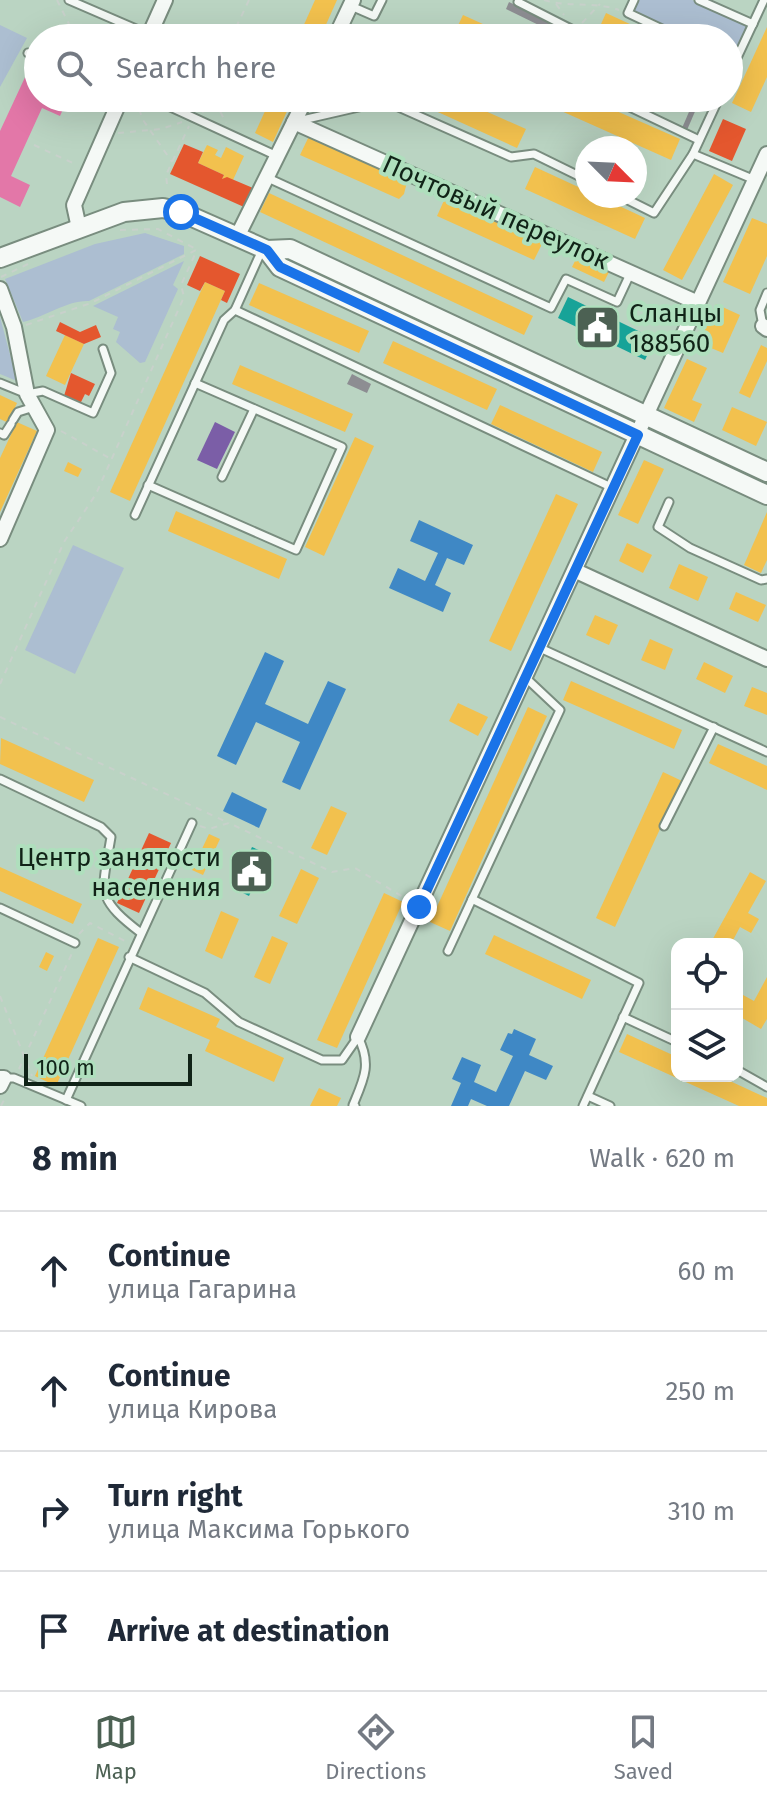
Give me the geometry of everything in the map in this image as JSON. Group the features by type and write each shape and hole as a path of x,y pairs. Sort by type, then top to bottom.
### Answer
{"main road":[{"path":"0,258 124,212 163,208 264,249 290,249 767,472"},
{"path":"264,249 280,267 767,495"}],"street":[{"path":"154,24 165,0"},
{"path":"342,24 352,3"},
{"path":"79,228 74,205 111,112"},
{"path":"237,237 299,112"},
{"name":"Почтовый переулок","path":"294,122 698,303"},
{"path":"358,1037 698,303 761,183 767,154"},
{"path":"0,289 14,327 31,400 47,430 0,539"},
{"path":"576,571 767,659"}],"lane":[{"path":"69,0 122,24"},
{"path":"352,3 374,16 382,0"},
{"path":"634,0 628,13 651,24"},
{"path":"699,0 753,24"},
{"path":"743,42 764,0"},
{"path":"518,2 557,24"},
{"path":"182,112 277,156"},
{"path":"294,122 337,112"},
{"path":"410,112 511,157 534,154 575,174"},
{"path":"640,112 699,140"},
{"path":"644,208 654,213 693,154 712,112"},
{"path":"693,154 761,183"},
{"path":"266,177 551,308 566,279 617,302 631,272"},
{"path":"135,515 224,320 235,310 264,249"},
{"path":"765,327 760,310 767,293"},
{"path":"235,310 614,488"},
{"path":"0,433 4,435 18,412 43,391 93,413 111,373 103,349"},
{"path":"0,383 31,400"},
{"path":"148,485 296,550 342,447 195,383"},
{"path":"222,477 254,409"},
{"path":"669,502 658,527 690,548 761,580 767,579"},
{"path":"540,648 767,752"},
{"path":"448,951 560,710 526,678"},
{"path":"664,826 714,727"},
{"path":"0,779 101,827 111,837 102,892 112,909 141,933"},
{"path":"66,1100 192,823"},
{"path":"472,899 639,983 583,1106"},
{"path":"0,908 75,943"},
{"path":"129,957 205,993 239,1022 322,1060 342,1060 358,1037"},
{"path":"623,1017 671,1039"},
{"path":"353,1106 367,1071 367,1057 358,1037"},
{"path":"743,1073 767,1087"},
{"path":"4,1080 39,1088 81,1106"},
{"path":"588,1096 610,1106"}],"path":[{"path":"57,0 69,24"},
{"path":"238,24 249,0"},
{"path":"544,0 556,4 600,2 628,13"},
{"path":"583,24 600,2"},
{"path":"556,4 569,24"},
{"path":"142,112 172,162"},
{"path":"104,135 151,130 203,112"},
{"path":"221,112 232,135"},
{"path":"167,184 166,175 193,117"},
{"path":"34,145 89,170"},
{"path":"114,232 145,227 158,229 197,250"},
{"path":"14,327 48,320 91,303 197,250"},
{"path":"0,684 64,542 96,494 112,460 184,297 181,285 197,250"},
{"path":"0,277 35,262"},
{"path":"47,430 54,427 112,460"},
{"path":"0,717 332,872 355,868 419,907"},
{"path":"192,823 209,829 229,823"},
{"path":"1,1106 4,1080 23,1061 75,943 90,923 135,946"},
{"path":"0,996 23,1061 39,1088"}],"shaded area":[{"path":"637,0 692,0 748,26 743,37 743,24 657,24 631,12"},
{"path":"0,25 24,37 24,43 0,87"},
{"path":"145,233 184,246 184,254 89,301 72,303 23,322 5,279 95,244"},
{"path":"282,253 616,408 613,415 282,262"},
{"path":"184,261 173,285 178,289 145,362 140,363 116,342 120,332 113,329 118,317 93,306"},
{"path":"0,317 17,381 0,374"},
{"path":"73,545 124,568 75,674 25,650"}],"building: Homes":[{"path":"315,0 337,0 326,24 304,24"},
{"path":"606,13 630,24 601,24"},
{"path":"463,15 483,24 459,24"},
{"path":"767,27 767,77 751,112 743,108 743,79"},
{"path":"265,112 287,112 273,142 255,133"},
{"path":"438,112 488,112 526,129 517,148"},
{"path":"563,112 619,112 680,139 671,160 647,149 647,136 617,136"},
{"path":"310,134 408,178 404,194 399,199 300,155"},
{"path":"207,145 218,150 215,155 221,158 226,147 244,156 233,180 222,179 224,175 198,163"},
{"path":"535,167 575,185 575,208 624,208 645,218 635,239 525,189"},
{"path":"714,174 733,185 682,280 663,270"},
{"path":"269,193 533,316 524,335 260,212"},
{"path":"446,196 544,240 534,260 437,216"},
{"path":"752,218 767,224 767,256 750,294 723,282"},
{"path":"577,257 609,272 604,282 572,267"},
{"path":"205,282 225,291 130,501 110,492"},
{"path":"259,283 369,331 359,353 249,305"},
{"path":"716,304 740,315 723,353 699,343"},
{"path":"65,335 84,344 65,385 46,376"},
{"path":"393,341 497,389 487,410 383,363"},
{"path":"761,345 767,348 767,361 750,398 739,393"},
{"path":"687,359 707,368 692,400 702,404 694,422 664,408"},
{"path":"240,365 353,414 345,432 232,384"},
{"path":"0,395 17,403 10,419 37,431 0,512 0,458 15,426 0,419"},
{"path":"500,405 602,452 593,472 491,424"},
{"path":"732,407 767,422 756,446 722,430"},
{"path":"355,437 374,446 324,556 305,547"},
{"path":"644,460 664,469 638,524 618,515"},
{"path":"68,462 82,469 78,477 64,471"},
{"path":"556,494 578,504 511,651 489,641"},
{"path":"176,511 287,559 279,579 168,531"},
{"path":"767,512 767,560 761,573 744,565"},
{"path":"627,543 652,555 643,573 619,561"},
{"path":"679,564 708,577 698,601 669,588"},
{"path":"736,592 766,605 758,622 729,609"},
{"path":"595,615 618,625 609,645 586,635"},
{"path":"650,639 673,649 665,670 641,660"},
{"path":"704,662 733,676 725,693 696,679"},
{"path":"571,681 682,730 674,749 563,700"},
{"path":"752,687 767,693 767,715 744,706"},
{"path":"458,703 488,717 478,736 449,721"},
{"path":"528,707 547,716 450,931 430,922"},
{"path":"1,738 94,780 84,802 0,764"},
{"path":"718,744 767,766 767,790 709,763"},
{"path":"663,772 682,781 615,927 596,918"},
{"path":"331,806 347,813 327,855 311,848"},
{"path":"209,834 220,839 203,875 192,870"},
{"path":"0,867 82,904 73,924 0,891"},
{"path":"301,869 319,878 297,924 279,916"},
{"path":"750,872 766,881 748,913 759,919 751,933 740,927 734,938 713,938"},
{"path":"384,893 403,902 337,1048 317,1040"},
{"path":"221,911 239,919 222,959 205,951"},
{"path":"494,935 591,980 582,999 485,954"},
{"path":"272,936 288,943 270,984 254,977"},
{"path":"98,938 119,947 56,1086 35,1076"},
{"path":"46,952 54,956 47,971 39,967"},
{"path":"767,977 767,1019 761,1029 743,1018 743,995 754,1001"},
{"path":"148,987 220,1019 216,1027 284,1058 274,1082 205,1051 210,1040 139,1009"},
{"path":"627,1034 671,1054 671,1075 619,1052"},
{"path":"686,1082 732,1082 767,1098 767,1106 739,1106"},
{"path":"319,1088 341,1098 337,1106 310,1106"}],"building: Shops":[{"path":"723,119 746,129 732,161 709,151"},
{"path":"184,144 203,152 198,163 224,175 222,179 227,177 253,188 244,207 170,174"},
{"path":"200,256 240,274 227,303 221,300 225,291 205,282 200,291 187,285"},
{"path":"60,322 80,332 96,325 101,337 84,344 56,331"},
{"path":"71,373 95,384 80,404 64,396"},
{"path":"149,833 171,843 139,913 117,903"}],"building: Offices":[{"path":"215,422 235,432 217,469 197,460"}],"building: Schools":[{"path":"419,520 473,545 464,565 447,558 435,585 451,593 443,612 389,588 398,568 425,581 438,553 410,541"},
{"path":"265,652 284,661 265,704 308,724 328,681 346,689 300,790 282,782 300,742 256,722 236,765 217,756"},
{"path":"232,792 267,809 259,828 223,811"},
{"path":"514,1029 536,1039 529,1055 553,1066 546,1080 525,1071 509,1106 487,1106 471,1099 468,1106 451,1106 461,1083 452,1079 462,1057 481,1065 474,1082 496,1092 513,1056 500,1050 508,1033 512,1034"}],"building: Health":[{"path":"24,79 24,112 40,112 11,176 30,185 20,207 0,197 0,131"}],"building: Public":[{"path":"568,297 655,339 645,360 558,318"},
{"path":"252,847 268,854 249,896 233,888"}],"building: Industry":[{"path":"509,2 554,24 537,24 506,9"},
{"path":"689,112 695,112 687,130 682,128"},
{"path":"352,374 371,384 367,393 347,384"}],"place":[{"name":"Сланцы 188560","path":"598,328"},
{"name":"Центр занятости населения","path":"252,872"}],"route":[{"path":"181,212 267,250 280,267 638,435 419,907"}]}
